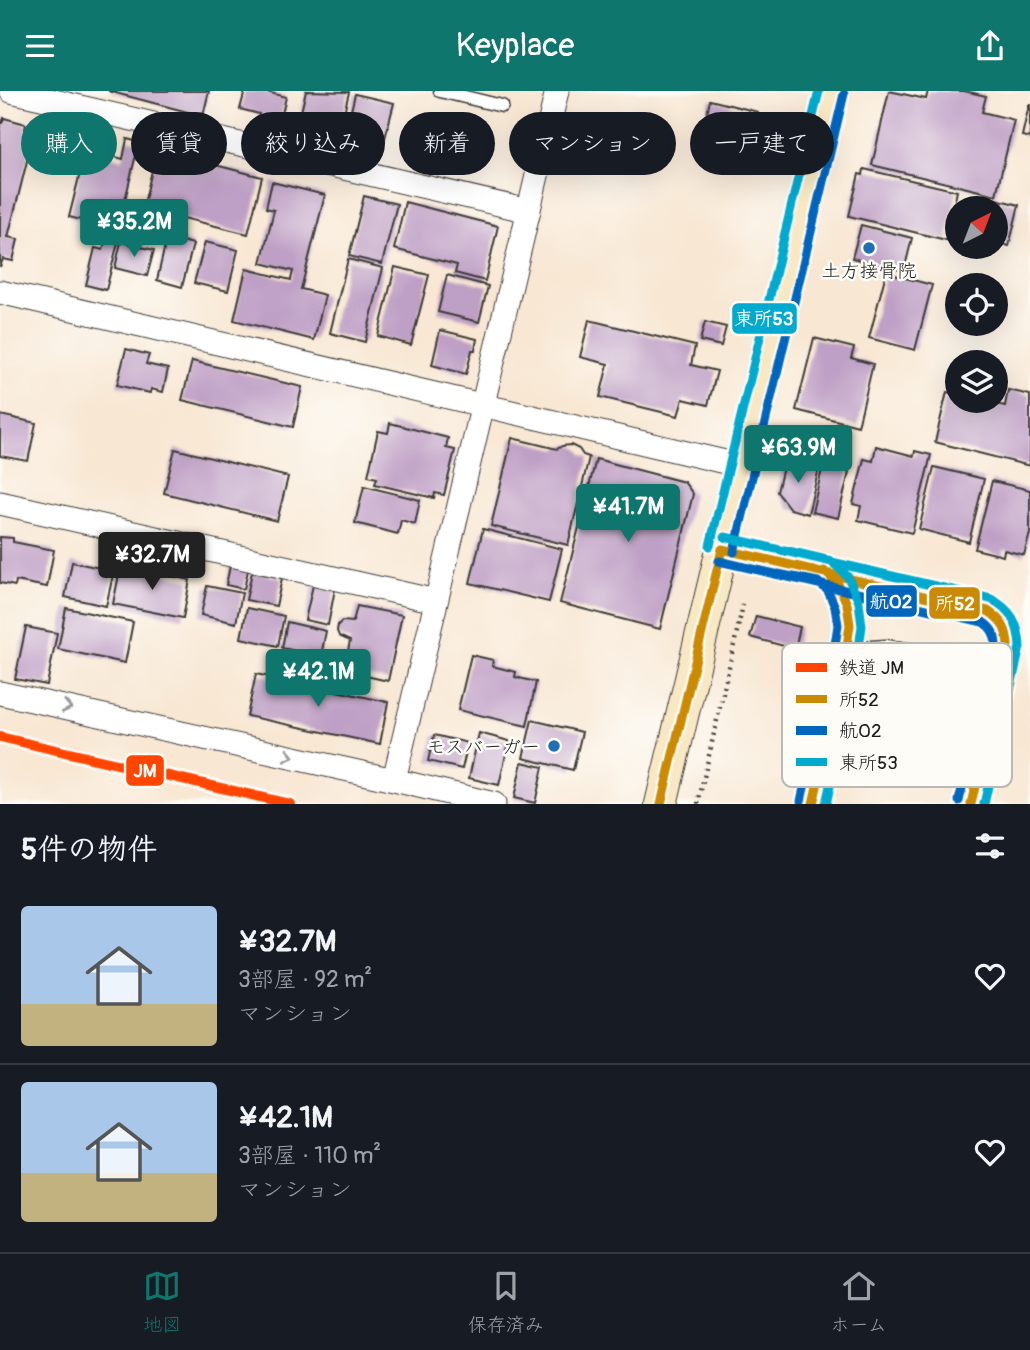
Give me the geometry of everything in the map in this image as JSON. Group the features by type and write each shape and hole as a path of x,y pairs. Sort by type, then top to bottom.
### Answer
{"street":[{"path":"11,91 529,211"},
{"path":"394,780 557,91"},
{"path":"661,804 832,91"},
{"path":"0,292 742,466"},
{"path":"0,503 436,601"},
{"path":"722,549 988,611 998,617 1007,631 1008,643"},
{"path":"824,571 838,584 847,604 850,625 847,643"},
{"path":"0,693 494,804"}],"lane":[{"path":"440,91 502,106"}],"path":[{"path":"698,804 743,605"}],"building":[{"path":"108,91 209,91 204,112 188,112"},
{"path":"245,91 263,91 286,97 282,112 251,112 240,109"},
{"path":"306,91 349,92 344,112 301,112"},
{"path":"889,91 926,99 928,91 964,91 986,96 982,112 1014,120 996,195 872,165"},
{"path":"355,94 394,103 385,138 385,112 351,112"},
{"path":"710,100 758,112 707,112"},
{"path":"1030,105 1030,138 1022,136"},
{"path":"4,118 21,123 21,175 24,175 8,237 18,239 13,261 3,259 0,267 0,123"},
{"path":"127,139 131,140 131,175 118,229 69,217 80,175 117,175 117,157 123,159"},
{"path":"227,168 241,172 241,175 262,177 248,234 143,208 151,175 227,175"},
{"path":"864,169 957,191 956,196 945,196 945,240 849,216 859,174 863,175"},
{"path":"272,182 325,195 301,289 325,295 314,340 234,320 246,269 291,280 293,271 261,263 274,210 266,208"},
{"path":"364,196 397,204 382,264 349,256"},
{"path":"405,202 498,226 485,281 455,273 457,265 394,249"},
{"path":"1008,202 1019,205 1008,246"},
{"path":"861,225 912,238 904,271 852,258"},
{"path":"167,237 193,244 182,287 157,280"},
{"path":"106,239 118,242 106,290 86,285 95,248 103,250"},
{"path":"121,242 154,250 147,276 115,268"},
{"path":"205,242 238,250 228,291 194,283"},
{"path":"348,259 383,268 365,342 330,333"},
{"path":"395,267 429,275 411,345 378,336"},
{"path":"886,273 932,285 915,350 869,338"},
{"path":"447,275 488,286 479,322 438,312"},
{"path":"589,320 695,346 691,365 717,371 708,405 683,399 678,416 600,397 608,364 580,357"},
{"path":"705,322 726,327 721,346 700,341"},
{"path":"440,330 477,339 466,374 432,365"},
{"path":"814,338 854,348 851,358 873,364 858,426 796,410"},
{"path":"126,349 149,355 146,364 168,369 163,392 151,389 150,393 117,385"},
{"path":"192,361 302,387 293,427 182,400"},
{"path":"1008,390 1030,395 1030,466 935,442 945,400 945,413 1008,413"},
{"path":"0,415 36,423 28,461 0,456"},
{"path":"390,423 448,438 446,448 455,450 444,495 435,493 434,498 375,484 377,478 368,476 378,431 388,433"},
{"path":"512,438 557,449 571,445 589,457 568,545 491,526"},
{"path":"876,446 914,456 915,451 931,455 912,533 858,520 861,506 853,504 864,459 873,461"},
{"path":"175,449 288,477 277,521 164,493"},
{"path":"596,459 684,482 693,494 660,629 560,603"},
{"path":"785,459 819,468 808,514 790,509 777,492"},
{"path":"823,465 849,472 838,518 812,512"},
{"path":"934,467 984,479 969,542 919,529"},
{"path":"992,481 1030,490 1030,533 1024,555 1004,550 1003,556 975,549"},
{"path":"364,486 420,500 415,524 401,520 398,534 355,523"},
{"path":"483,529 562,549 549,602 470,583"},
{"path":"0,537 54,550 47,587 16,581 15,586 0,583"},
{"path":"72,562 114,571 106,606 65,597"},
{"path":"121,565 190,580 183,618 113,604"},
{"path":"230,566 248,570 244,589 226,585"},
{"path":"252,572 282,578 276,606 246,600"},
{"path":"313,585 335,589 328,625 305,620"},
{"path":"207,586 242,593 236,623 201,615"},
{"path":"357,606 402,615 388,681 344,671 350,641 339,636 338,625 342,621 353,622"},
{"path":"66,608 133,622 125,663 58,649"},
{"path":"247,608 284,616 278,646 241,638"},
{"path":"756,616 800,627 796,643 782,643 782,646 750,637"},
{"path":"287,622 326,631 321,656 282,648"},
{"path":"26,627 57,633 47,685 15,679"},
{"path":"471,655 493,660 492,666 516,672 515,677 536,682 527,726 458,710"},
{"path":"256,674 388,702 380,744 247,716"},
{"path":"532,720 582,732 573,770 523,758"},
{"path":"479,733 509,741 499,785 469,778"},
{"path":"434,735 468,743 462,769 428,761"},
{"path":"522,762 543,767 535,803 514,798"}],"rail line":[{"name":"JM","path":"0,737 290,804"}],"transit line":[{"name":"東所53","path":"710,546 819,91"},
{"name":"航02","path":"734,552 844,94"},
{"name":"東所53","path":"725,537 991,599 1004,607 1013,618 1018,631 1020,647 1012,682"},
{"name":"所52","path":"722,549 988,611 1000,621 1008,643"},
{"name":"所52","path":"661,804 722,549"},
{"name":"東所53","path":"784,550 831,561 848,577 859,602 862,626 860,643"},
{"name":"航02","path":"719,561 983,622 994,634 996,643"},
{"name":"所52","path":"824,571 838,584 847,604 850,625 847,643"},
{"name":"航02","path":"778,574 818,582 828,591 835,607 838,625 835,643"},
{"name":"航02","path":"801,801 804,787"},
{"name":"所52","path":"813,804 817,787"},
{"name":"東所53","path":"826,804 830,787"},
{"name":"航02","path":"959,801 962,787"},
{"name":"所52","path":"971,804 975,787"},
{"name":"東所53","path":"984,804 988,787"}],"place":[{"name":"土方接骨院","path":"869,248"},
{"name":"モスバーガー","path":"554,746"}]}
